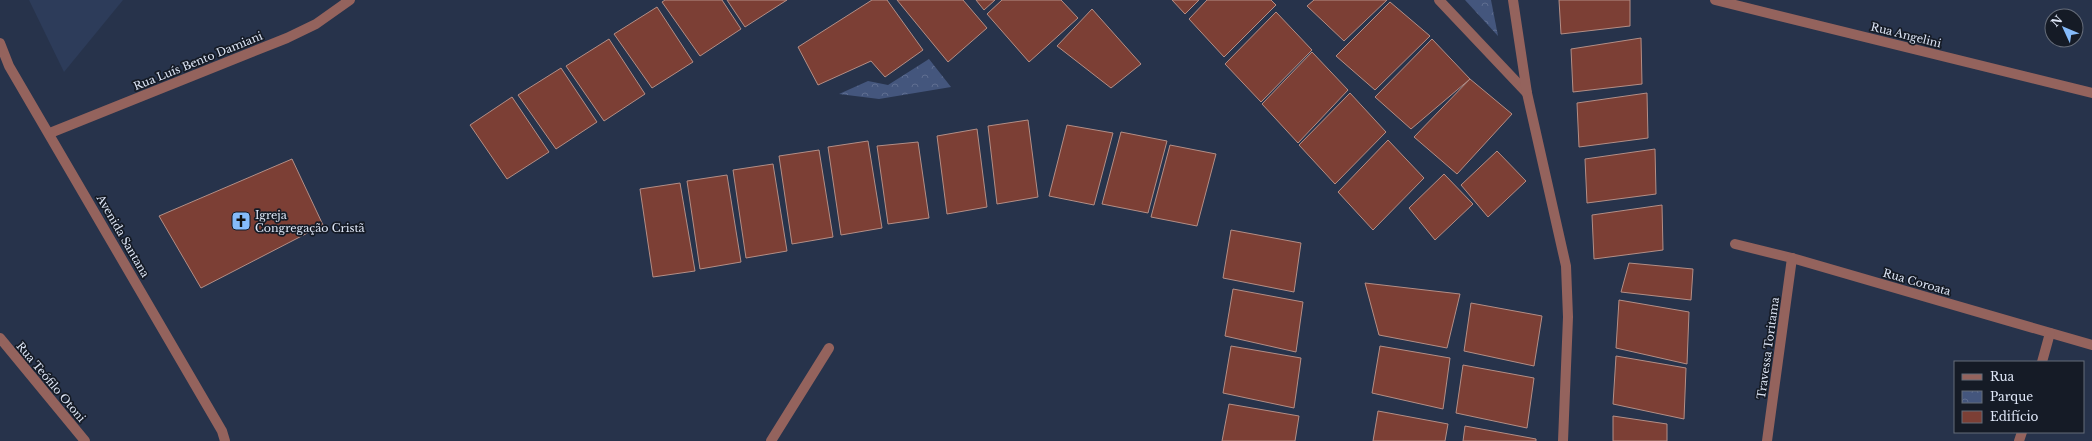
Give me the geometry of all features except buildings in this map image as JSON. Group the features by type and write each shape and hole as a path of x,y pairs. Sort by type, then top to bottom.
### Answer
{"street":[{"name":"Rua Luís Bento Damiani","path":"50,133 287,38 316,24 350,0"},
{"path":"1440,0 1527,93"},
{"path":"1513,0 1527,93 1566,266 1568,317 1563,441"},
{"name":"Rua Angelini","path":"1715,0 2092,93"},
{"name":"Avenida Santana","path":"0,43 9,66 50,133 222,431 225,441"},
{"name":"Rua Coroata","path":"1735,244 1792,258 2092,345"},
{"name":"Travessa Toritama","path":"1768,441 1792,258"},
{"path":"2042,361 2050,333"},
{"name":"Rua Teófilo Otoni","path":"1,344 85,441"},
{"path":"771,441 829,348"}],"shaded area":[{"path":"29,0 123,0 64,72"}],"green space":[{"path":"1465,0 1491,0 1498,36"},
{"path":"929,59 951,87 879,99 839,94 868,81 888,85"}],"place":[{"name":"Igreja Congregação Cristã","path":"241,221"}]}
